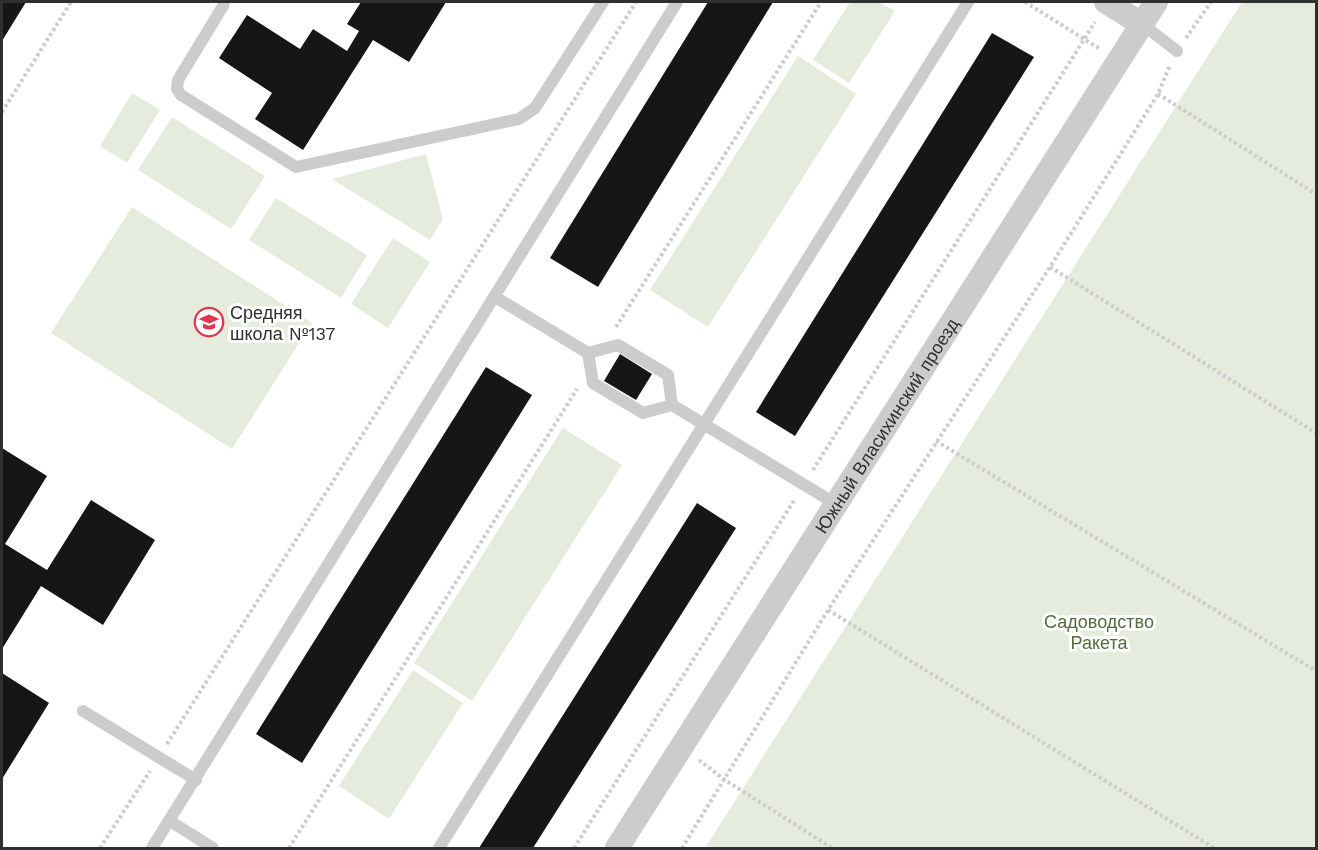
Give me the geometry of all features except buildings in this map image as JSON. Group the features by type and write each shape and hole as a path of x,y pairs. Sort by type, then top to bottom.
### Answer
{"street":[{"name":"Южный Власихинский проезд","path":"617,849 1156,2"},
{"path":"1101,11 1142,24"}],"lane":[{"path":"224,2 178,80 177,89 180,95 296,167 519,119 535,108 603,2"},
{"path":"152,849 677,2"},
{"path":"439,849 968,2"},
{"path":"1142,24 1177,51"},
{"path":"495,297 588,353 618,345 668,375 672,405"},
{"path":"588,353 593,383 643,413 672,405 836,504"},
{"path":"83,711 196,780"},
{"path":"170,821 213,849"}],"path":[{"path":"2,112 71,2"},
{"path":"100,849 636,2"},
{"path":"602,349 821,2"},
{"path":"1025,2 1118,61"},
{"path":"682,849 828,610 1050,267 1158,94 1177,51 1212,2"},
{"path":"574,849 1101,11"},
{"path":"1158,94 1317,194"},
{"path":"1050,267 1317,433"},
{"path":"289,849 590,368"},
{"path":"936,441 1317,670"},
{"path":"828,610 1214,849"},
{"path":"682,747 725,780 832,849"}],"green space":[{"path":"850,2 879,2 895,11 849,83 813,60"},
{"name":"Садоводство Ракета","path":"1242,2 1316,2 1316,848 705,848"},
{"path":"798,56 856,94 708,327 650,290"},
{"path":"132,93 160,110 127,163 100,146"},
{"path":"172,117 265,176 231,229 138,170"},
{"path":"426,154 443,219 430,240 332,179"},
{"path":"276,198 367,255 341,298 249,240"},
{"path":"132,207 312,323 232,449 51,333"},
{"path":"393,238 430,262 388,328 351,304"},
{"path":"563,428 622,465 472,701 414,663"},
{"path":"413,670 463,703 389,819 339,786"}],"place":[{"name":"Средняя школа №137","path":"209,322"}]}
